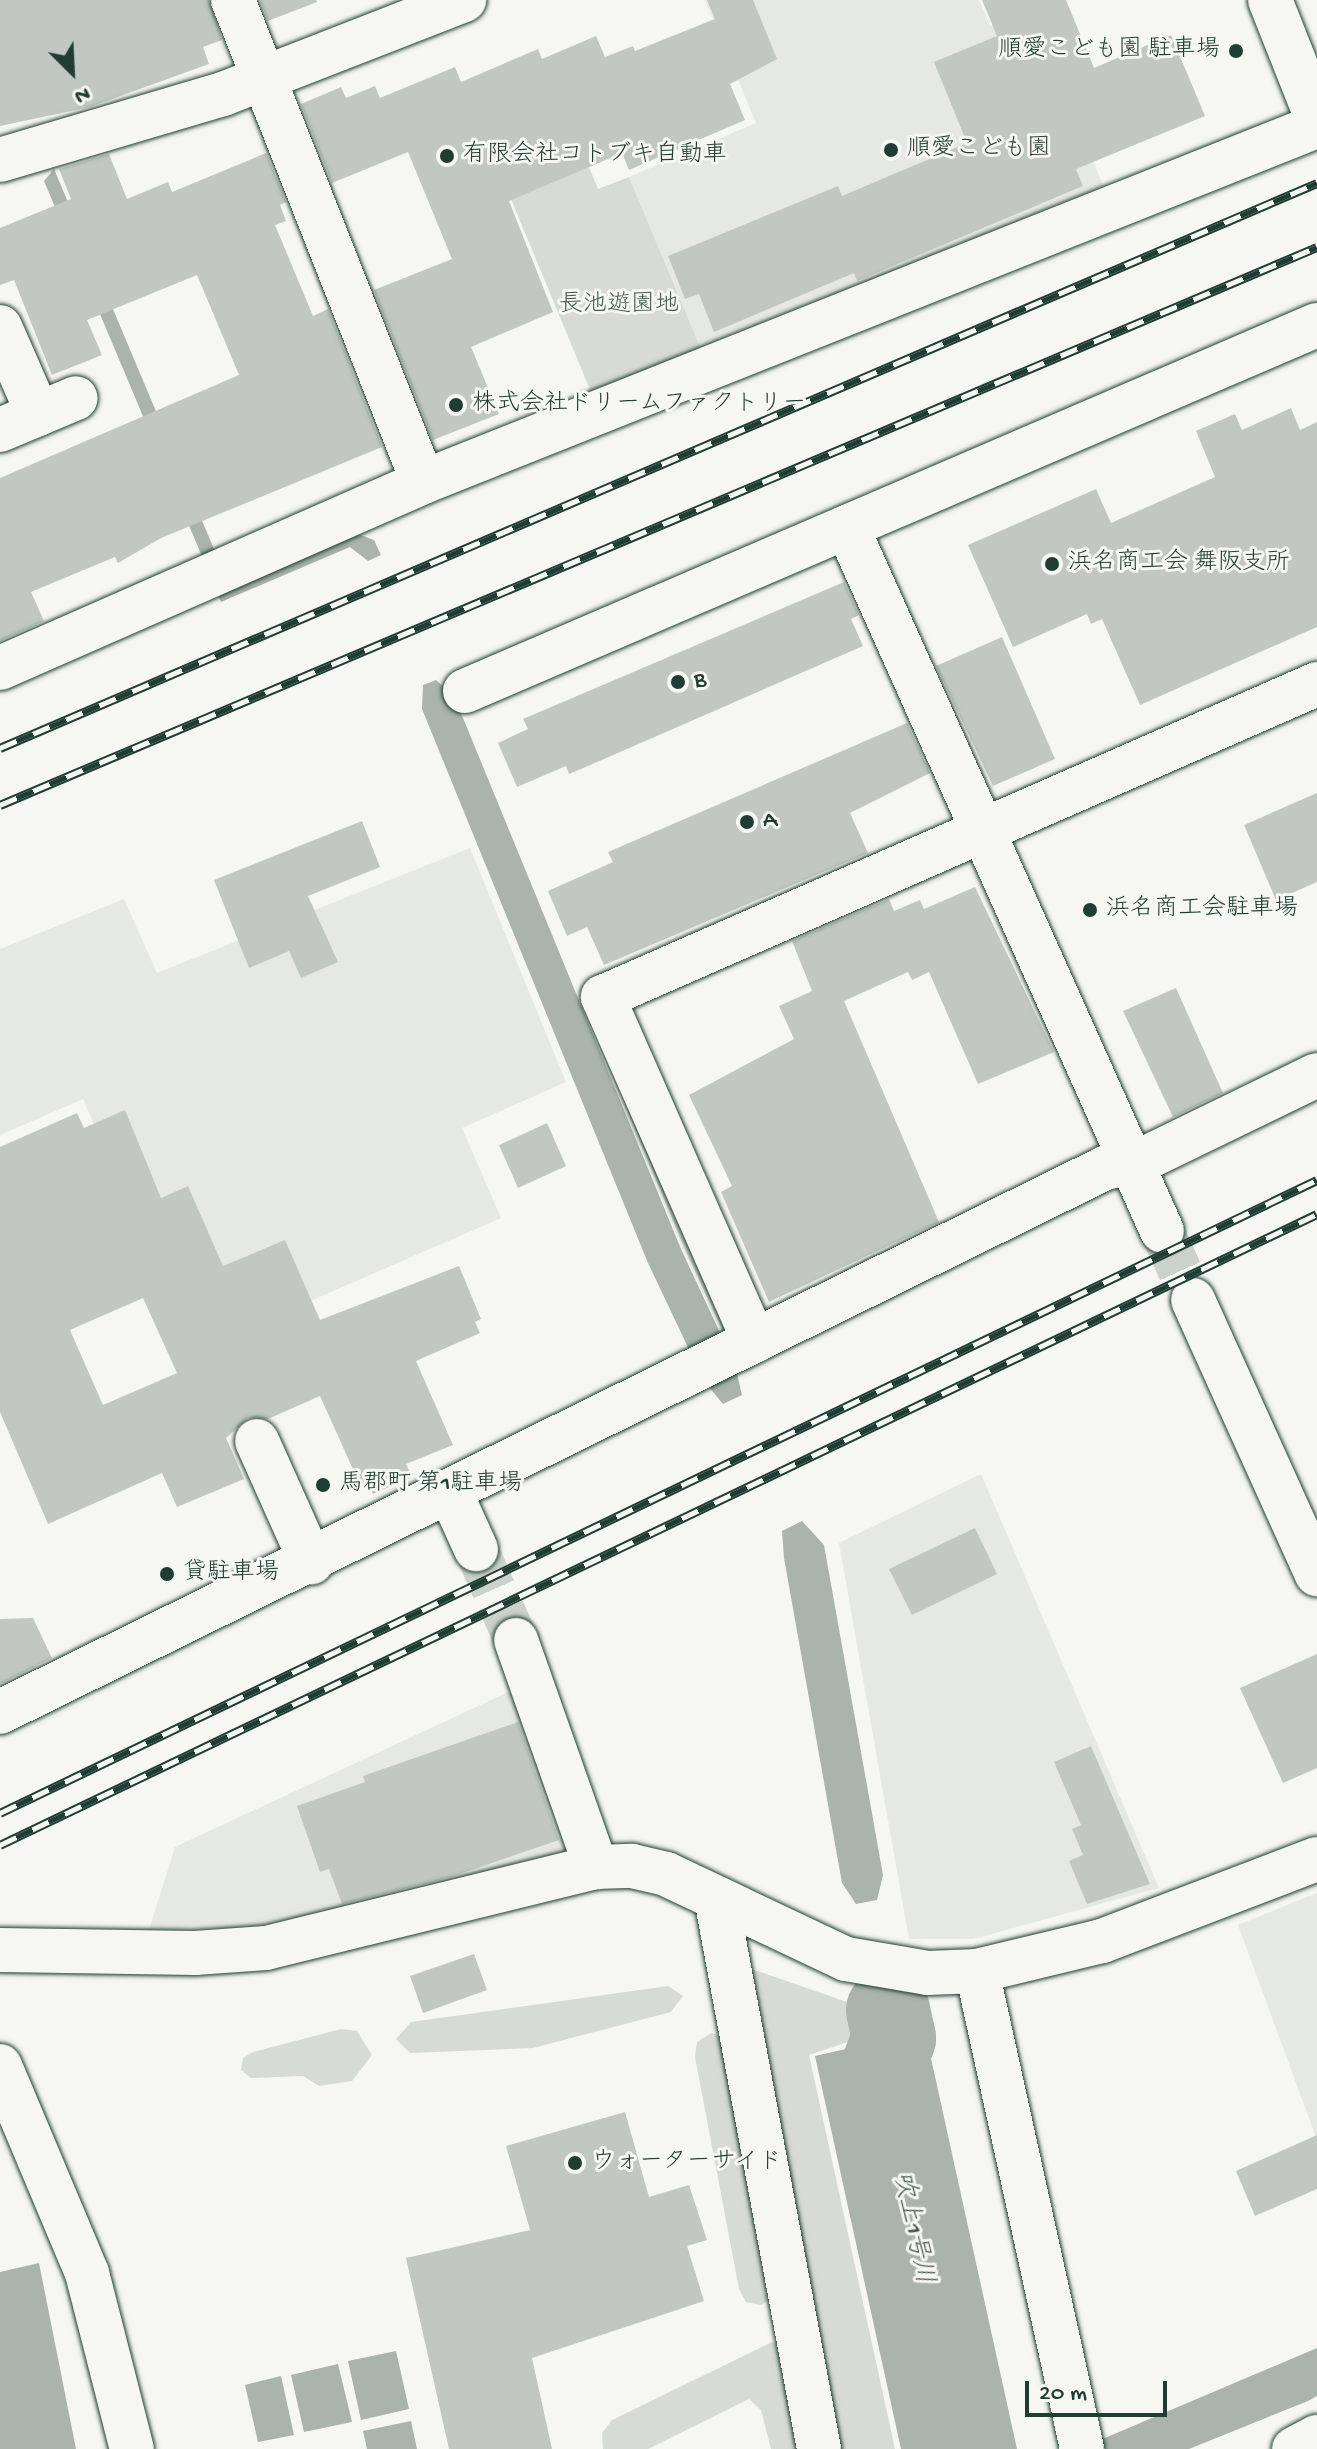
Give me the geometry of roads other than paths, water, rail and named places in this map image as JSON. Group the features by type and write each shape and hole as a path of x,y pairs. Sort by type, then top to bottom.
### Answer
{"street":[{"path":"233,0 423,482"},
{"path":"0,160 264,78 464,0"},
{"path":"1270,0 1317,119"},
{"path":"0,668 423,482 1317,126"},
{"path":"465,691 1317,325"},
{"path":"0,327 38,414"},
{"path":"847,527 1162,1231"},
{"path":"727,1354 603,997 1317,684"},
{"path":"0,1712 311,1562 1105,1168 1131,1162 1317,1075"},
{"path":"1193,1300 1301,1497 1317,1574"},
{"path":"257,1441 311,1562"},
{"path":"450,1492 476,1549"},
{"path":"516,1640 596,1867"},
{"path":"0,1950 195,1953 266,1948 596,1867 632,1866 666,1874 846,1959 928,1973 977,1971 1102,1941 1317,1859"},
{"path":"716,1898 819,2449"},
{"path":"977,1971 1080,2440"},
{"path":"0,2066 87,2273 132,2449"},
{"path":"1294,2449 1317,2437"}],"water":[{"path":"54,169 219,561 206,566 44,181"},
{"path":"350,531 374,540 381,555 368,561 350,547 221,602 214,586"},
{"path":"436,680 454,696 681,1249 735,1365 742,1395 723,1404 704,1381 648,1263 422,709 423,685"},
{"path":"802,1521 824,1545 883,1875 877,1900 856,1904 842,1883 784,1558 782,1531"},
{"path":"925,2031 1017,2449 901,2449 815,2056"},
{"path":"39,2263 76,2449 0,2449 0,2272"},
{"path":"1317,2348 1317,2396 1308,2401 1189,2449 1079,2449"},
{"path":"396,2351 409,2409 361,2420 348,2361"},
{"path":"338,2364 352,2422 304,2432 291,2375"},
{"path":"281,2376 294,2435 258,2442 245,2385"},
{"path":"411,2421 417,2449 367,2449 363,2431"}],"waterway":[{"name":"吹上1号川","path":"888,2010 894,2038 878,2080 894,2150"}],"tunnel":[{"path":"1162,1231 1193,1300"},
{"path":"476,1549 516,1640"}],"railway":[{"path":"0,748 1317,183"},
{"path":"0,805 1317,247"},
{"path":"0,1813 1317,1180"},
{"path":"0,1845 1317,1214"}],"place":[{"name":"順愛こども園 駐車場","path":"1236,51"},
{"name":"順愛こども園","path":"891,150"},
{"name":"有限会社コトブキ自動車","path":"447,156"},
{"name":"株式会社ドリームファクトリー","path":"456,405"},
{"name":"浜名商工会 舞阪支所","path":"1052,564"},
{"name":"B","path":"678,682"},
{"name":"A","path":"747,822"},
{"name":"浜名商工会駐車場","path":"1090,910"},
{"name":"馬郡町 第1駐車場","path":"323,1485"},
{"name":"貸駐車場","path":"167,1574"},
{"name":"ウォーターサイド","path":"575,2163"}],"park label":[{"name":"長池遊園地","path":"619,306"}]}
